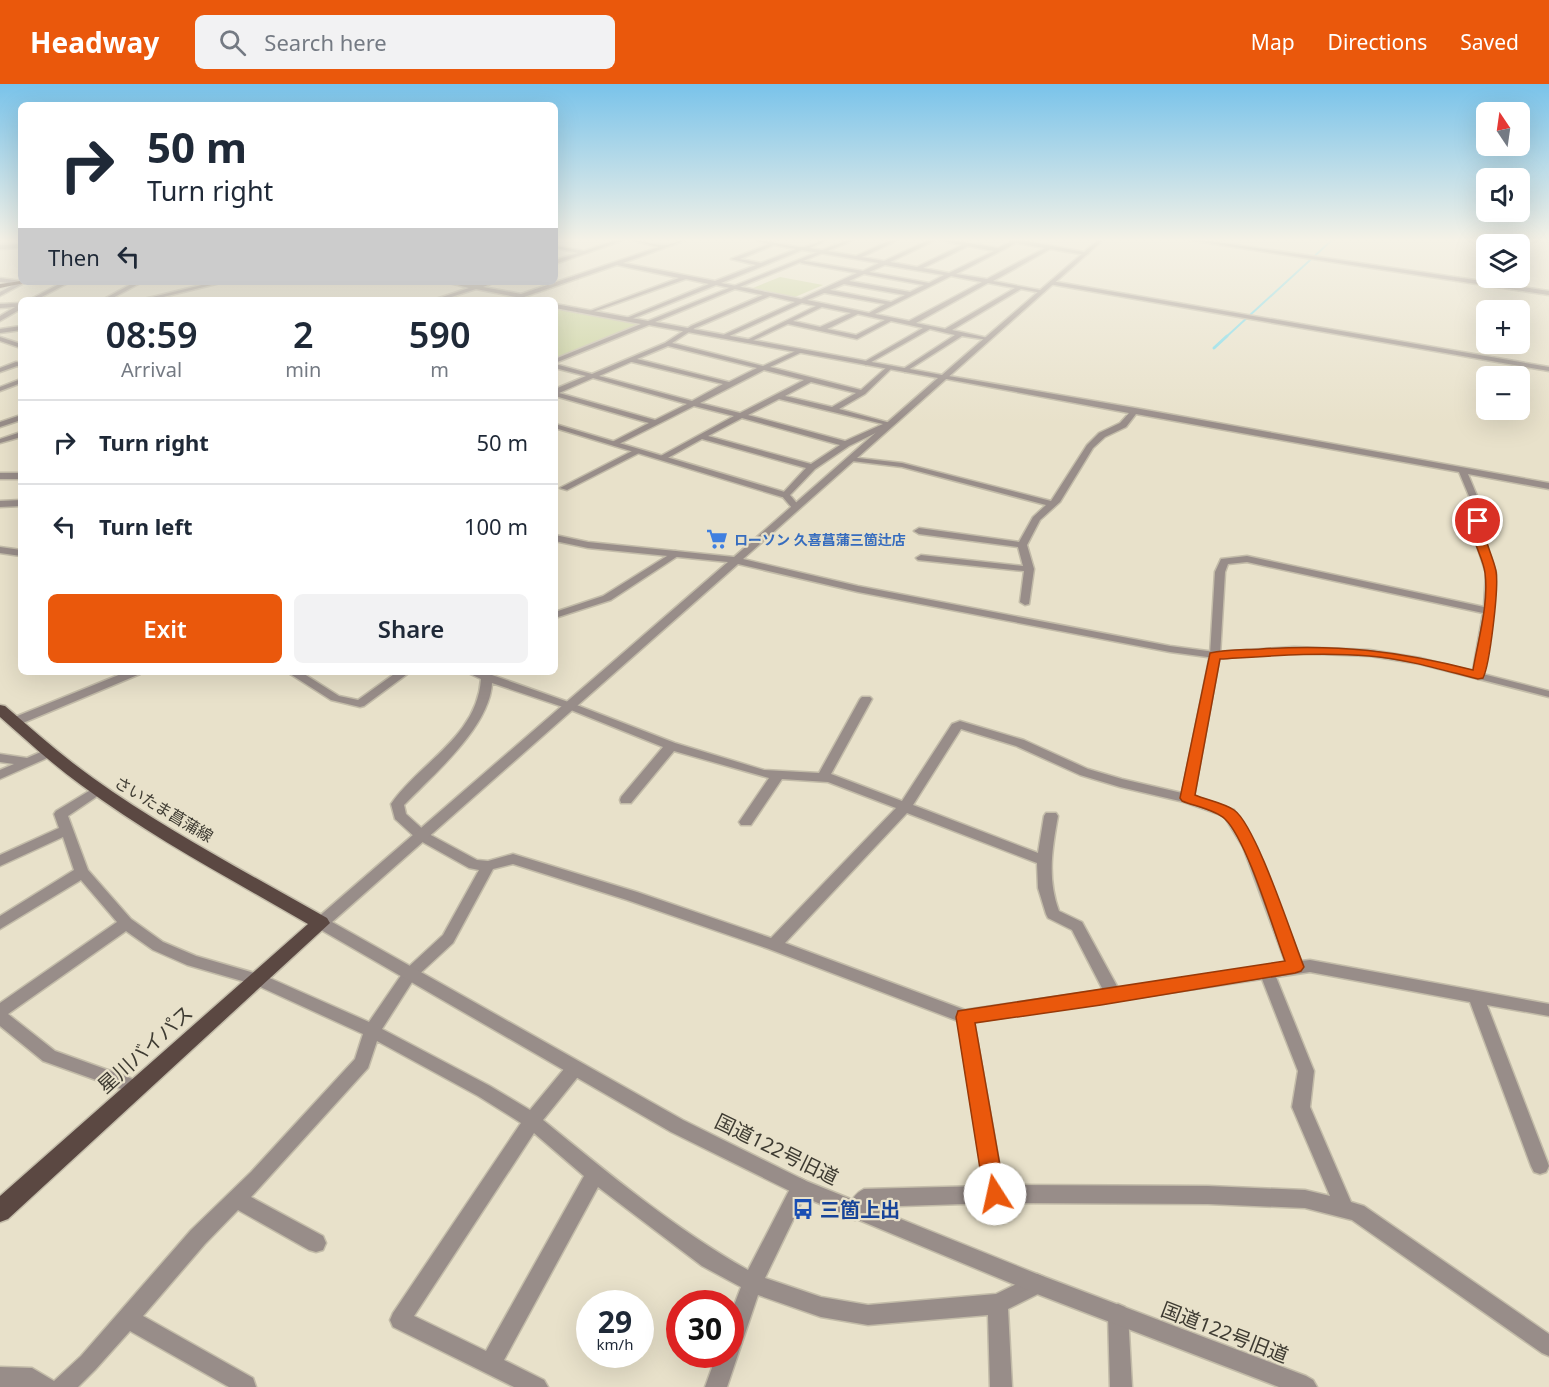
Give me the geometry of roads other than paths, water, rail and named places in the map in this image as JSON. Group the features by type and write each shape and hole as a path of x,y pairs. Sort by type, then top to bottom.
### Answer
{"main road":[{"name":"さいたま菖蒲線","path":"0,709 99,791 139,817 321,923"},
{"name":"星川バイパス","path":"0,1211 321,923"}],"street":[{"path":"592,312 622,301"},
{"path":"627,319 671,301"},
{"path":"558,360 703,301"},
{"path":"558,392 667,344 691,331 693,327 754,301"},
{"path":"723,337 803,301 986,339"},
{"path":"876,301 892,304"},
{"path":"871,314 898,301"},
{"path":"911,323 953,301"},
{"path":"946,331 997,301"},
{"path":"321,923 1031,301"},
{"path":"1154,301 1549,369"},
{"path":"0,306 18,305"},
{"path":"748,341 822,305"},
{"path":"558,306 1549,486"},
{"path":"0,319 18,307"},
{"path":"821,329 858,312"},
{"path":"787,322 857,337 891,319"},
{"path":"866,363 929,327"},
{"path":"0,331 18,328"},
{"path":"905,370 962,333"},
{"path":"0,339 18,345"},
{"path":"667,344 862,392"},
{"path":"615,444 730,384 800,351"},
{"path":"632,360 730,384"},
{"path":"0,370 18,365"},
{"path":"558,367 846,444"},
{"path":"833,410 862,392 890,368"},
{"path":"661,458 811,379"},
{"path":"0,389 18,383"},
{"path":"558,394 656,423"},
{"path":"778,396 890,424"},
{"path":"1025,602 1029,569 1022,544 1036,519 1053,504 1089,447 1102,435 1123,426 1135,410"},
{"path":"0,425 18,419"},
{"path":"785,495 812,466 846,444 890,424"},
{"path":"558,427 785,495 796,507"},
{"path":"0,441 18,436"},
{"path":"703,437 812,466"},
{"path":"564,488 639,451"},
{"path":"852,459 902,465 1053,504"},
{"path":"1462,470 1478,508 1478,534 1491,573 1489,605 1478,676"},
{"path":"0,476 18,476"},
{"path":"0,504 18,502"},
{"path":"920,531 1022,544"},
{"path":"558,539 588,545 735,560 960,609 1215,655 1294,650 1361,652 1420,661 1549,694"},
{"path":"0,550 18,553"},
{"path":"558,614 607,598 675,554"},
{"path":"921,558 1029,569"},
{"path":"1187,798 1215,655 1220,572 1224,561 1247,559 1487,610"},
{"path":"14,722 129,675"},
{"path":"298,675 335,699 360,704 400,675"},
{"path":"1043,860 830,778 763,774 671,746 487,675 476,714 462,738 398,804 400,816 422,836 474,865 488,866 513,859 632,896 774,945 965,1017 1310,966 1549,1010"},
{"path":"823,778 866,699"},
{"path":"774,945 905,807 956,727 960,725 1020,743 1084,772 1111,781 1187,798 1229,813 1250,847 1295,967"},
{"path":"626,800 671,746"},
{"path":"0,775 50,752"},
{"path":"0,758 27,762"},
{"path":"746,822 778,775"},
{"path":"99,791 60,814 82,872 126,923 158,946 192,961 260,980 372,1030 484,1090 532,1121 595,1174 709,1259 753,1283 821,1307 868,1315 998,1304 1037,1284"},
{"path":"1051,816 1043,860 1044,891 1053,914 1077,926 1114,996"},
{"path":"0,861 66,830"},
{"path":"62,1387 88,1363 198,1237 362,1063 372,1030 409,975 448,939 488,866"},
{"path":"0,923 82,872"},
{"path":"0,1011 126,923"},
{"name":"国道122号旧道","path":"321,923 677,1126 800,1187 1037,1284 1306,1387"},
{"path":"1266,971 1306,1071 1301,1107 1345,1209"},
{"path":"1476,996 1540,1166"},
{"path":"0,1017 49,1056 138,1088"},
{"path":"965,1017 995,1194"},
{"path":"537,1387 400,1320 532,1121 575,1068"},
{"path":"490,1364 595,1174"},
{"path":"744,1308 753,1283 800,1187"},
{"path":"855,1211 864,1198 995,1194 1208,1195 1305,1199 1357,1212 1549,1346"},
{"path":"236,1199 316,1244"},
{"path":"998,1304 1001,1387"},
{"path":"1118,1314 1121,1387"},
{"path":"128,1318 246,1385"},
{"path":"716,1387 723,1368"},
{"path":"0,1378 32,1379 46,1387"}],"waterway":[{"path":"1225,338 1266,301"},
{"path":"1214,348 1227,336"}],"place":[{"name":"ローソン 久喜菖蒲三箇辻店","path":"717,539"},
{"name":"三箇上出","path":"803,1209"}]}
